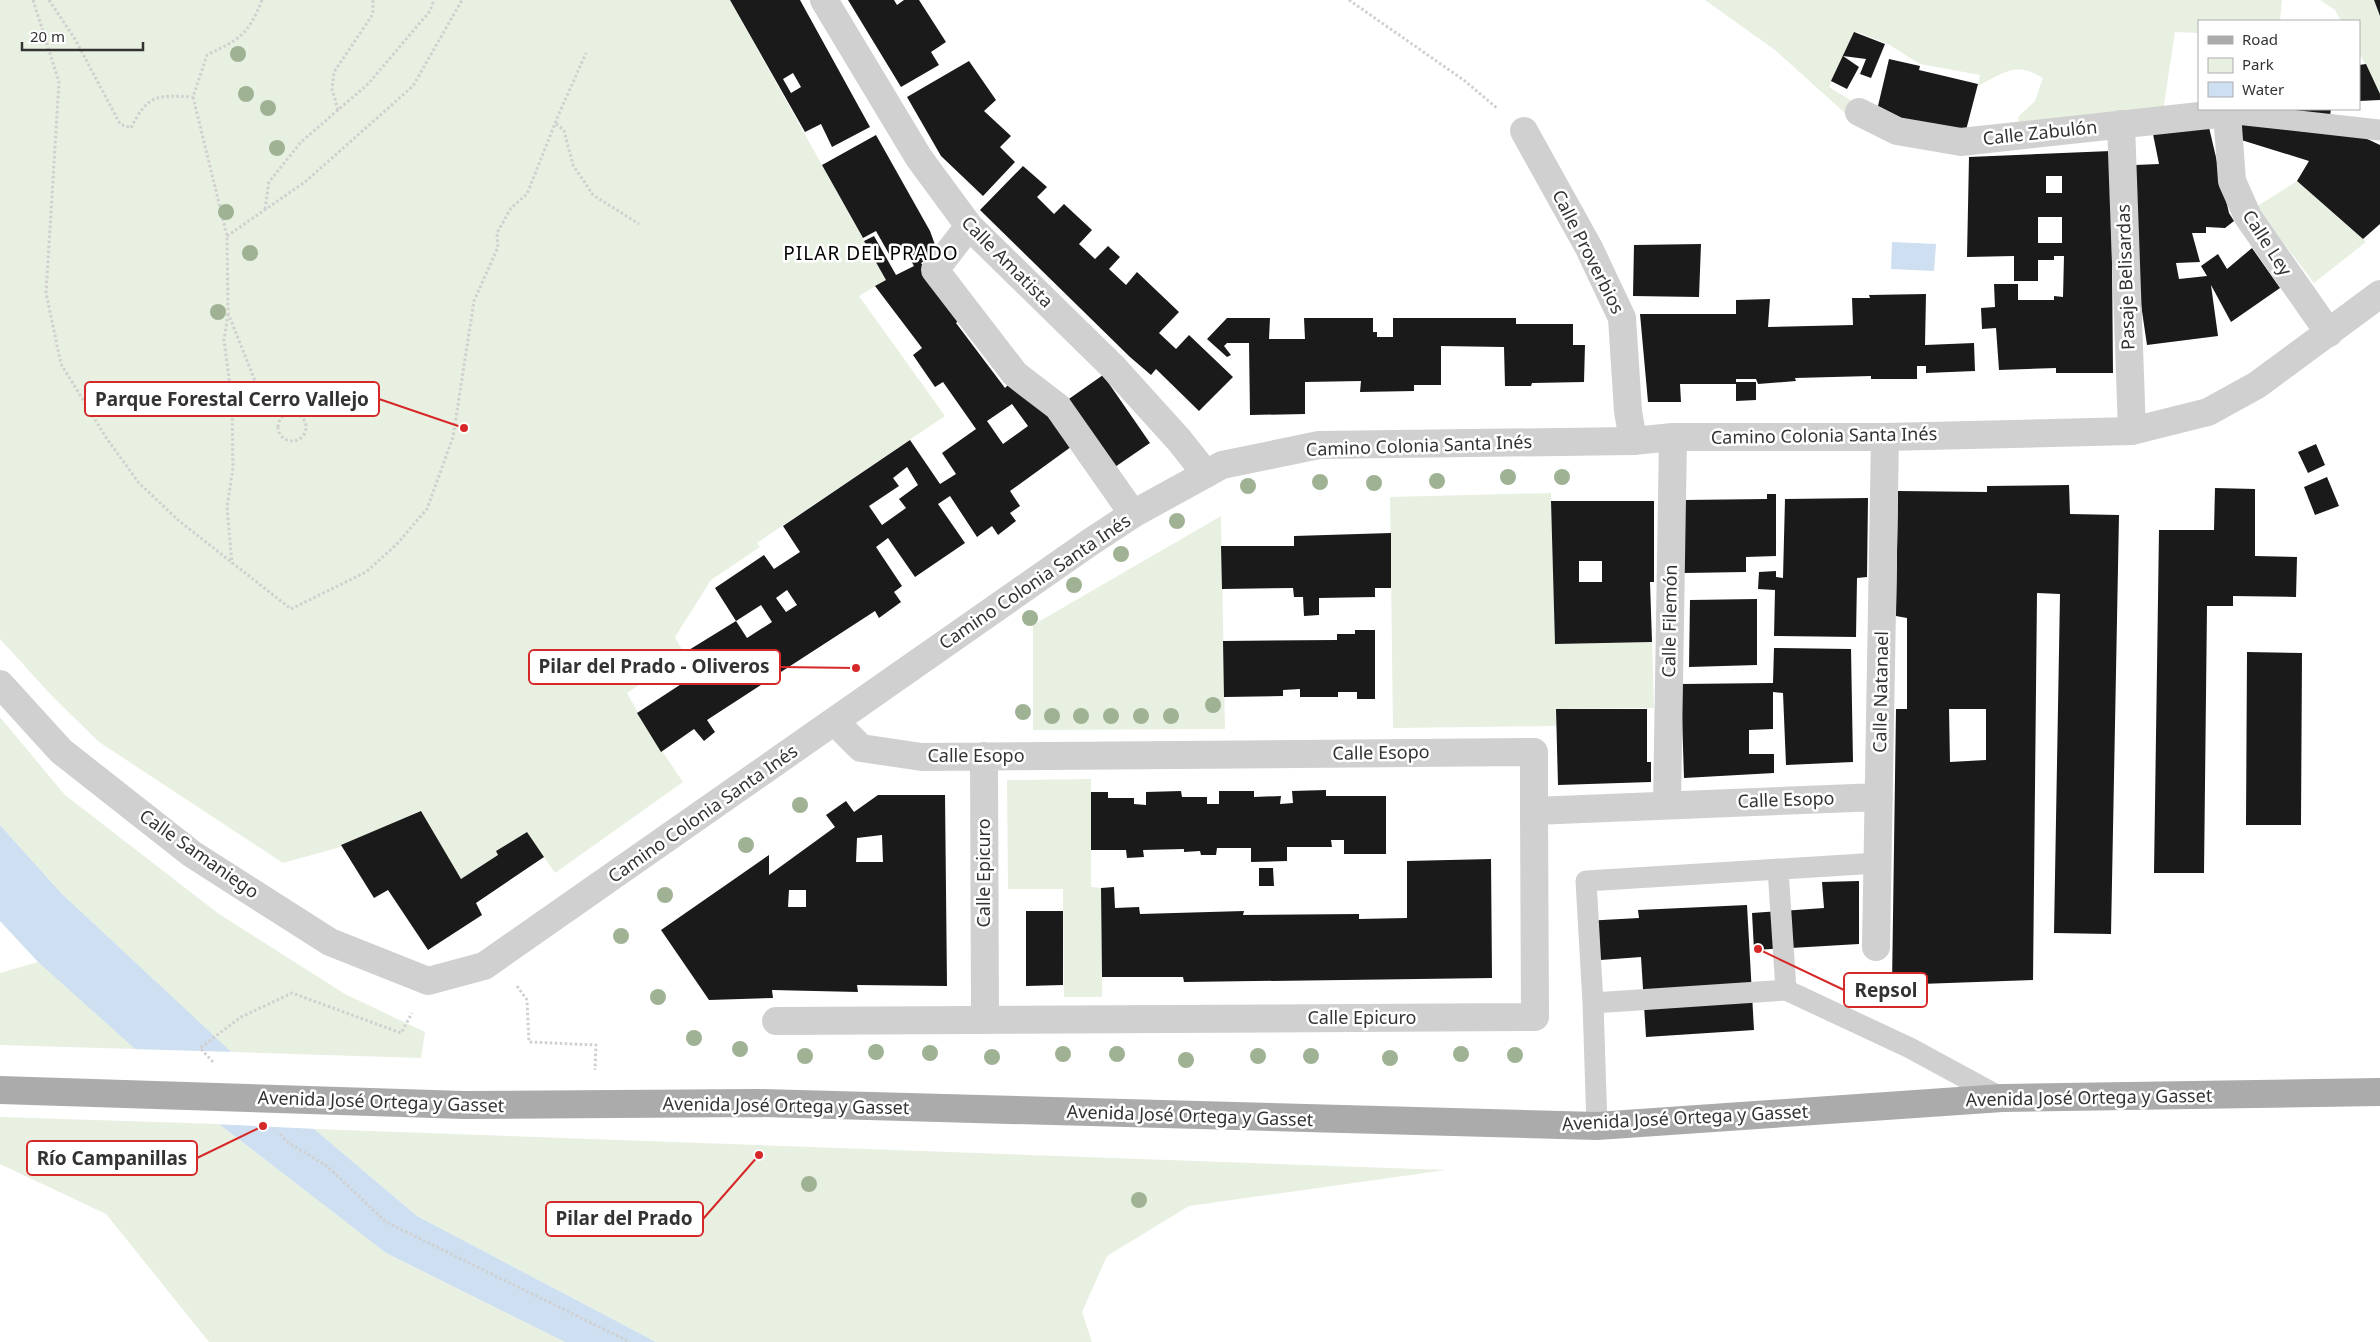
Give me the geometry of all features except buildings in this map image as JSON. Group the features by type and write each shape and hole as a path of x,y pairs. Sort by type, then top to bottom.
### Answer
{"main road":[{"name":"Avenida José Ortega y Gasset","path":"0,1090 464,1106 758,1103 1597,1126 2002,1098 2380,1092"}],"street":[{"name":"Calle Amatista","path":"824,0 919,158 969,226 1113,366 1179,440 1206,474"},
{"name":"Calle Zabulón","path":"1859,112 1897,131 1961,142 2227,113"},
{"name":"Calle Ley","path":"2227,113 2232,181 2248,217 2329,333"},
{"name":"Pasaje Belisardas","path":"2121,124 2132,431"},
{"name":"Calle Proverbios","path":"1524,131 1589,248 1622,318 1628,411 1633,441"},
{"path":"969,226 935,270 1015,374 1058,407 1133,514"},
{"name":"Camino Colonia Santa Inés","path":"428,981 484,966 835,722 980,618 1133,514 1222,465 1319,445 1633,441 1673,438 1885,437 2132,431 2208,412 2257,385 2380,294"},
{"name":"Calle Natanael","path":"1876,947 1885,437"},
{"name":"Calle Filemón","path":"1667,805 1673,438"},
{"name":"Calle Samaniego","path":"0,684 61,751 192,854 330,942 428,981"},
{"name":"Calle Esopo","path":"835,722 861,748 922,757 1534,752 1534,811 1879,797"},
{"name":"Calle Epicuro","path":"984,756 985,1020"},
{"name":"Calle Epicuro","path":"776,1021 1535,1017 1534,811"}],"lane":[{"path":"2227,113 2380,130"},
{"path":"1597,1126 1593,1003 1586,882 1878,863"},
{"path":"1778,869 1786,990"},
{"path":"1593,1003 1786,990 1910,1048 2002,1098"}],"path":[{"path":"32,0 59,82 46,293 61,364 106,439 139,483 178,520 291,609 366,572 396,545 427,510 453,437 474,301 498,247 497,233 511,208 527,194 586,53"},
{"path":"49,0 75,39 120,124 131,128 146,103 163,96 194,97"},
{"path":"232,564 227,507 233,468 232,402 224,340 228,313 227,236 194,97 207,55 234,42 253,23 262,0"},
{"path":"338,110 332,89 334,72 373,14 373,0"},
{"path":"265,210 269,182 301,142 368,84 430,11 434,0"},
{"path":"227,236 305,182 413,86 462,0"},
{"path":"1349,0 1465,81 1524,131"},
{"path":"556,124 564,130 572,166 594,195 639,224"},
{"path":"228,313 263,401 283,414 291,412 300,414 305,421 306,431 300,439 291,441 282,439 278,431 278,422 283,414"},
{"path":"220,1069 200,1048 241,1017 292,993 401,1033 428,981"},
{"path":"515,984 527,1000 529,1042 596,1045 595,1073"},
{"path":"273,1127 286,1141 328,1167 386,1222 630,1342"}],"green space":[{"path":"0,0 730,0 886,280 859,296 945,416 757,543 760,547 711,580 675,637 685,655 627,693 647,729 683,782 555,873 527,832 496,851 498,855 461,879 420,811 337,848 283,863 99,742 52,696 0,639"},
{"path":"1705,0 2282,0 2280,20 2198,20 2198,33 2175,32 2163,111 2020,128 2018,117 2035,101 2043,78 2025,70 2003,73 1978,86 1980,75 1920,64 1888,44 1857,32 1829,87 1852,101 1846,114 1775,50"},
{"path":"2320,0 2374,0 2380,16 2380,94 2360,54 2360,20 2340,20 2335,10"},
{"path":"2297,181 2366,242 2314,283 2256,207"},
{"path":"1551,493 1555,644 1652,642 1654,708 1557,709 1556,726 1393,728 1390,497"},
{"path":"1221,516 1225,729 1033,730 1033,625"},
{"path":"0,717 65,795 219,914 345,994 425,1032 421,1058 231,1052 61,893 0,825"},
{"path":"1091,779 1091,887 1101,888 1102,997 1064,997 1063,889 1008,889 1007,780"},
{"path":"38,962 136,1049 0,1045 0,973"},
{"path":"0,1117 219,1124 386,1253 565,1342 209,1342 106,1214 0,1164"},
{"path":"314,1129 1446,1170 1189,1206 1107,1256 1082,1312 1092,1342 656,1342 417,1216"}],"water":[{"path":"1892,242 1936,244 1934,271 1891,269"},
{"path":"0,825 61,893 314,1129 417,1216 656,1342 565,1342 386,1253 219,1124 38,962 0,921"}],"pier":[{"path":"132,1049 235,1052 318,1129 215,1124"}],"place":[{"name":"Parque Forestal Cerro Vallejo","path":"464,428"},
{"name":"Pilar del Prado - Oliveros","path":"856,668"},
{"name":"Repsol","path":"1758,949"},
{"name":"Río Campanillas","path":"263,1126"},
{"name":"Pilar del Prado","path":"759,1155"}],"district":[{"name":"PILAR DEL PRADO","path":"871,253"}]}
